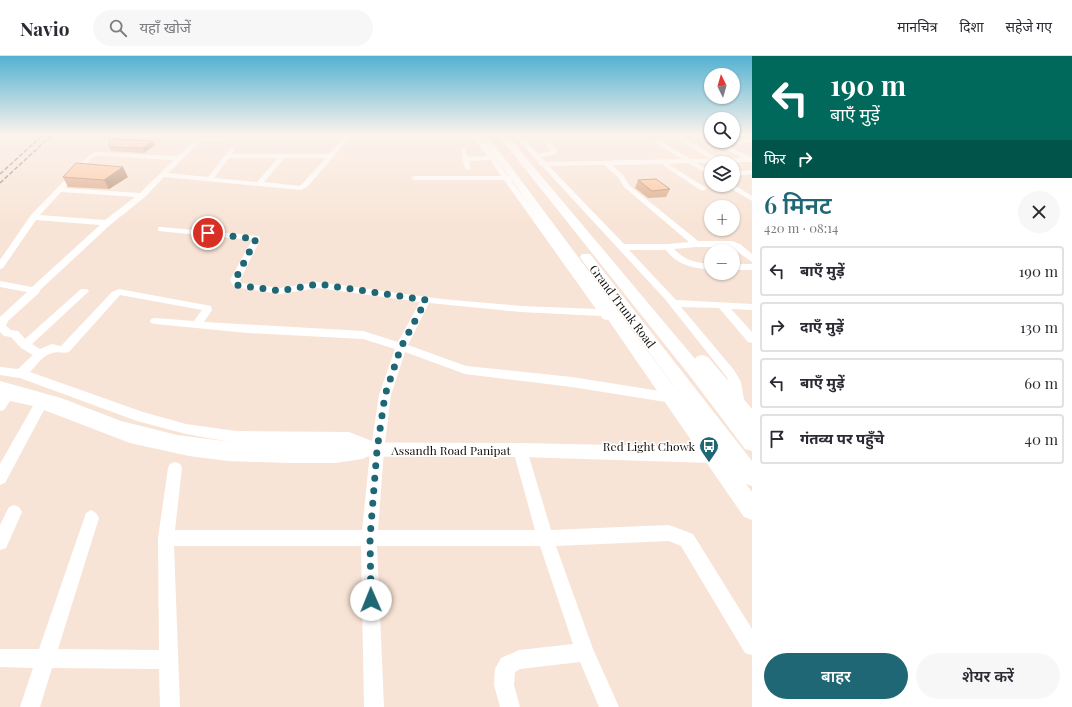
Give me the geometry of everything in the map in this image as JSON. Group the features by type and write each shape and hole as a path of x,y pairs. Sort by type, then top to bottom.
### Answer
{"highway":[{"path":"502,165 638,349 752,510"},
{"name":"Grand Trunk Road","path":"506,165 673,372 752,477"},
{"name":"Grand Trunk Road","path":"527,165 752,443"},
{"path":"541,165 752,422"},
{"path":"577,265 619,262"}],"main road":[{"name":"Assandh Road Panipat","path":"2,396 61,404 119,427 177,442 232,449 520,450 713,455"}],"street":[{"path":"0,266 34,217 82,165"},
{"path":"40,354 25,345 14,334 0,327 4,319 36,291 107,223 142,195 172,165"},
{"path":"210,179 221,165"},
{"path":"259,184 275,165"},
{"path":"162,175 303,187 322,165"},
{"path":"498,165 511,178 603,313 622,338 638,349"},
{"path":"541,165 674,303 730,373 735,382 739,406"},
{"path":"607,165 622,177 626,186 696,244"},
{"path":"667,165 702,189"},
{"path":"740,173 752,172"},
{"path":"414,178 511,178"},
{"path":"58,190 142,195"},
{"path":"740,192 752,199"},
{"path":"34,217 107,223"},
{"path":"161,229 256,238 235,280 237,285 280,291 318,284 426,300 491,307 603,313"},
{"path":"621,247 668,247 696,244 732,244 737,246 752,259"},
{"path":"668,247 674,254 686,263 704,266"},
{"path":"740,267 752,267"},
{"path":"0,284 36,291"},
{"path":"25,345 84,291"},
{"path":"21,374 40,354 52,348 61,350 65,348 115,294 119,292 207,308 197,325"},
{"path":"374,707 370,538 377,450 385,395 401,347 426,300"},
{"path":"674,303 752,307"},
{"path":"722,306 752,339"},
{"path":"155,321 364,335 380,339 452,367 474,372 572,382 672,398"},
{"path":"0,371 21,374 142,417 186,429 236,436 349,438 377,450"},
{"path":"2,396 40,405 158,446 230,456 343,457 377,450"},
{"path":"0,478 40,405"},
{"path":"520,450 545,538 586,652 609,707"},
{"path":"170,707 166,538 175,468"},
{"path":"0,542 14,512"},
{"path":"30,707 90,518"},
{"path":"166,538 545,538 669,533 687,540 752,646"},
{"path":"510,707 504,685 505,670 508,665 519,660 586,652"},
{"path":"0,658 169,660"}],"building":[{"path":"74,165 123,167 104,180 63,177"},
{"path":"656,179 670,189 652,191 638,180"}],"railway":[{"path":"0,174 10,165"},
{"path":"0,183 19,165"}],"place":[{"name":"Red Light Chowk","path":"709,463"}],"route":[{"path":"208,233 256,238 235,280 237,285 273,291 285,291 318,284 426,300 401,347 385,395 377,450 370,538 371,600"}]}
